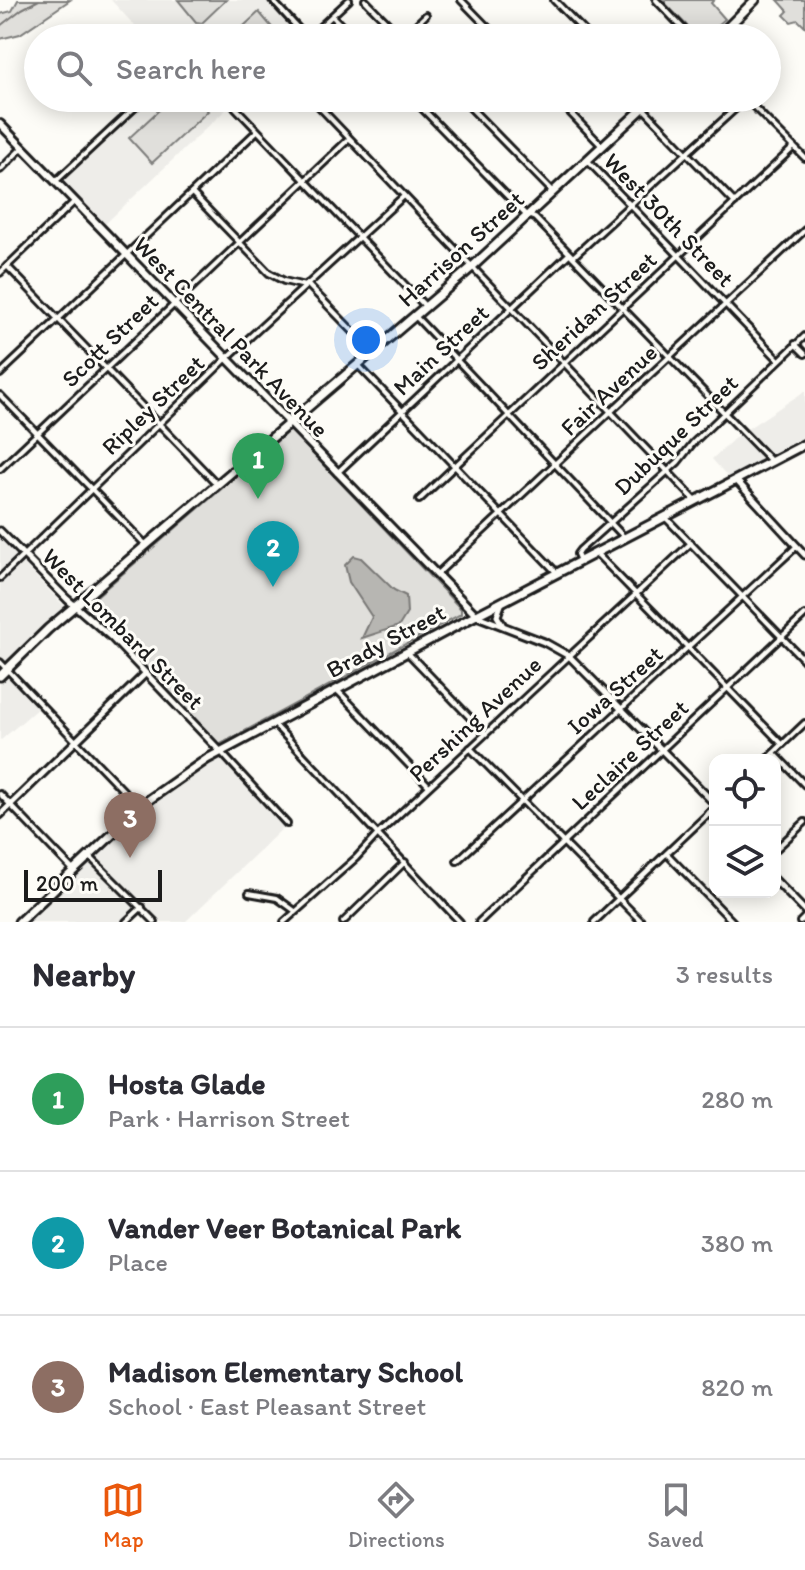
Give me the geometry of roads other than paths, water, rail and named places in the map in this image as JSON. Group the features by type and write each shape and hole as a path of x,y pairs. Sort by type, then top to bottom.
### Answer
{"highway":[{"path":"731,24 755,0"},
{"name":"Harrison Street","path":"0,676 75,606 472,267 639,112"},
{"name":"Brady Street","path":"19,922 175,779 406,652 805,445"}],"main road":[{"name":"West Central Park Avenue","path":"0,124 476,615"}],"street":[{"path":"272,0 295,24"},
{"path":"323,24 349,0"},
{"path":"365,0 388,24"},
{"path":"461,0 484,24"},
{"path":"554,0 577,24"},
{"path":"656,0 679,24"},
{"path":"417,24 426,15"},
{"path":"332,16 340,24"},
{"path":"56,181 130,112"},
{"path":"240,112 426,307"},
{"path":"324,112 695,500"},
{"path":"426,112 528,216 535,218 772,462"},
{"path":"475,112 553,193"},
{"name":"West 30th Street","path":"569,112 602,146"},
{"path":"647,112 735,203"},
{"name":"Main Street","path":"337,473 512,308 630,206 731,112"},
{"path":"760,112 805,158"},
{"path":"0,374 257,131"},
{"name":"Scott Street","path":"0,469 349,139"},
{"path":"0,170 23,147"},
{"name":"Sheridan Street","path":"419,500 794,147"},
{"name":"West 30th Street","path":"587,160 779,360"},
{"path":"192,192 269,273 284,281 306,285 374,353"},
{"name":"Ripley Street","path":"0,578 227,358 404,196"},
{"path":"0,273 75,201"},
{"name":"Fair Avenue","path":"436,575 805,230"},
{"path":"7,266 218,485"},
{"path":"416,316 626,539"},
{"name":"Dubuque Street","path":"580,561 579,552 667,472 805,336"},
{"path":"795,344 805,354"},
{"path":"359,366 557,573"},
{"path":"0,395 147,546"},
{"path":"736,480 805,555"},
{"path":"665,517 805,661"},
{"name":"West Lombard Street","path":"0,531 75,606 111,637 221,752"},
{"name":"Pershing Avenue","path":"284,922 691,543"},
{"name":"Iowa Street","path":"457,861 797,546"},
{"path":"596,553 782,744"},
{"path":"502,602 497,616 506,628"},
{"path":"476,615 544,642 569,656 709,800"},
{"name":"Leclaire Street","path":"479,922 805,615"},
{"path":"406,652 486,734"},
{"path":"0,662 140,808"},
{"path":"0,815 145,674"},
{"path":"337,690 429,786"},
{"path":"805,723 774,753 805,785"},
{"path":"274,724 460,922"},
{"path":"470,748 642,922"},
{"path":"221,752 287,824"},
{"path":"0,794 73,870"},
{"path":"594,922 709,813"},
{"path":"781,844 805,822"},
{"path":"667,854 733,922"},
{"path":"89,855 155,922"},
{"path":"343,922 405,862"},
{"path":"781,887 805,914 800,922"},
{"path":"249,893 277,898 295,911"},
{"path":"126,922 142,907"}],"waterway":[{"path":"0,26 39,0"}],"place":[{"name":"Hosta Glade","path":"258,499"},
{"name":"Vander Veer Botanical Park","path":"273,587"},
{"name":"Madison Elementary School","path":"130,858"}]}
